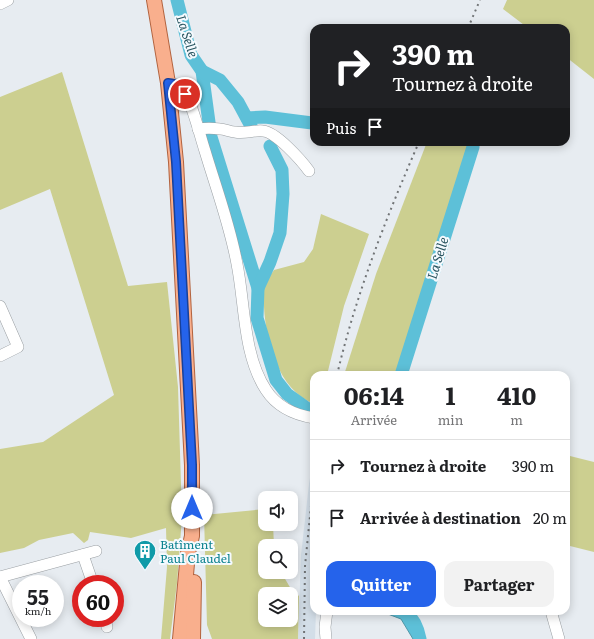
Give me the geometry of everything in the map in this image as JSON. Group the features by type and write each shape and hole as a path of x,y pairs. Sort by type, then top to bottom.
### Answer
{"main road":[{"path":"154,0 168,83 176,162 192,465 192,536 188,553 180,636"},
{"path":"192,536 195,545 193,639"}],"street":[{"path":"0,4 8,0"},
{"path":"168,83 176,84 183,90 202,128 234,252 250,351 259,377 266,391 283,407 297,414 310,417"},
{"path":"202,128 218,128 234,132 248,133 262,130 267,132 288,147 301,160 309,171"},
{"path":"0,306 18,347 0,356"},
{"path":"31,639 0,577 96,551"},
{"path":"83,555 90,575"},
{"path":"326,615 326,639"},
{"path":"552,615 559,639"}],"shaded area":[{"path":"310,478 310,615 316,615 315,639 298,639 301,555"}],"green space":[{"path":"507,0 594,0 594,79 570,60 570,24 523,24 503,9"},
{"path":"62,72 128,286 167,282 178,387 182,517 177,583 170,639 161,639 167,567 166,528 131,538 90,532 88,540 84,543 73,533 39,540 24,548 0,553 0,449 43,442 114,395 50,189 0,210 0,97"},
{"path":"425,146 469,146 397,371 345,371 376,274"},
{"path":"321,214 369,234 344,306 328,371 310,371 310,402 291,387 276,363 271,349 265,321 263,288 274,270 304,262 313,249"},
{"path":"570,456 594,462 594,552 570,546"},
{"path":"258,510 258,531 273,531 274,539 258,539 258,579 285,579 290,587 258,587 258,627 298,627 298,595 299,596 298,639 212,639 207,625 204,515"}],"water":[{"path":"390,615 404,615 407,618 419,639 413,639 401,619"}],"waterway":[{"name":"La Selle","path":"177,0 191,55 202,71 211,137 258,288 257,318 276,380 287,394 310,409"},
{"name":"La Selle","path":"202,71 220,80 238,102 252,128"},
{"name":"La Selle","path":"247,118 265,117 310,123"},
{"name":"La Selle","path":"258,288 270,262 280,233 283,194 282,170 270,146"},
{"name":"La Selle","path":"402,371 473,146"},
{"name":"La Selle","path":"408,615 415,624 420,639"}],"railway":[{"path":"470,24 480,0"},
{"path":"338,371 353,315 373,257 417,146"},
{"path":"304,639 305,566 310,516"}],"place":[{"name":"Batîment Paul Claudel","path":"145,570"}],"route":[{"path":"185,94 181,87 176,84 168,83 178,190 192,465 192,508"}]}
